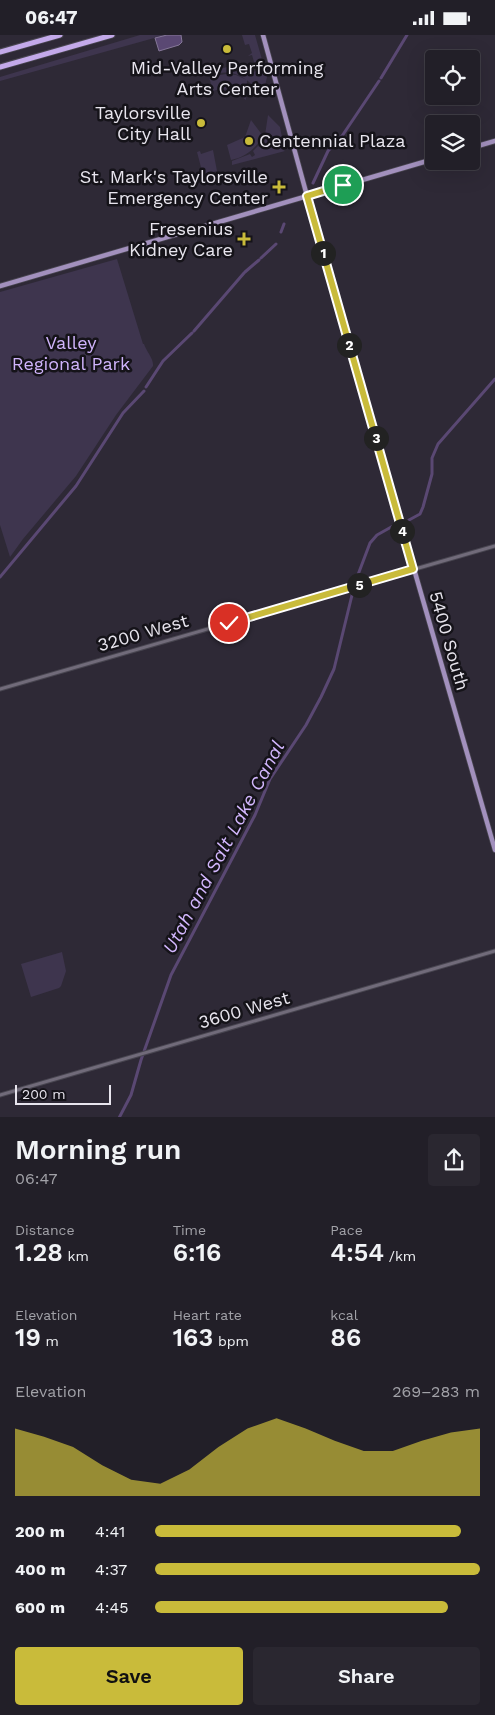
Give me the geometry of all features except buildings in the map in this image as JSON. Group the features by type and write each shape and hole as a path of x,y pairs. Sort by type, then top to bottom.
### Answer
{"highway":[{"path":"0,52 60,35"},
{"path":"0,67 112,35"}],"main road":[{"name":"5400 South","path":"263,35 413,569 495,850"},
{"path":"480,145 495,141"},
{"path":"0,286 425,162"}],"street":[{"name":"3200 West","path":"0,689 495,546"},
{"name":"3600 West","path":"0,1095 495,951"}],"green space":[{"path":"140,35 165,35 0,81 0,77"},
{"path":"242,35 255,35 267,77 263,95 246,79 233,73 218,73 209,76 208,72 231,66 242,66 251,73 256,71 257,68 253,64 252,55 248,56 252,53 249,44 245,45"},
{"path":"226,74 236,75 247,80 246,100 231,91 213,91 209,77"},
{"path":"268,115 280,127 284,148 265,135"},
{"path":"251,120 263,136 250,151 241,157 231,160 227,145 245,137"},
{"path":"264,137 285,151 232,165 232,161 250,154 252,157 255,155 253,151 258,146 262,148 264,145 261,143"},
{"path":"213,150 217,171 203,175 197,152 200,151 201,154"},
{"name":"Valley Regional Park","path":"117,259 143,344 153,366 116,415 76,476 10,557 0,525 0,292"},
{"path":"62,952 66,971 61,986 31,997 21,964"}],"shaded area":[{"path":"167,35 181,35 182,42 179,45 159,51 155,38"}],"waterway":[{"path":"381,78 407,35"},
{"path":"313,183 328,151 342,136 379,81"},
{"path":"281,232 284,224"},
{"path":"261,258 276,244"},
{"path":"245,272 259,260"},
{"path":"194,331 244,273"},
{"path":"146,387 163,361 192,333"},
{"name":"Utah and Salt Lake Canal","path":"409,520 420,514 423,507 432,474 432,458 438,444 495,379"},
{"path":"0,577 76,486 123,413 144,391"},
{"name":"Utah and Salt Lake Canal","path":"356,580 370,543 377,535 393,526"},
{"name":"Utah and Salt Lake Canal","path":"120,1117 131,1095 141,1060 171,975 255,815 270,779 306,725 334,669 353,591"}],"place":[{"name":"Mid-Valley Performing Arts Center","path":"227,49"},
{"name":"Taylorsville City Hall","path":"201,123"},
{"name":"Centennial Plaza","path":"249,141"},
{"name":"St. Mark's Taylorsville Emergency Center","path":"279,187"},
{"name":"Fresenius Kidney Care","path":"244,239"}],"route":[{"path":"229,623 413,569 307,196 343,185"}]}
